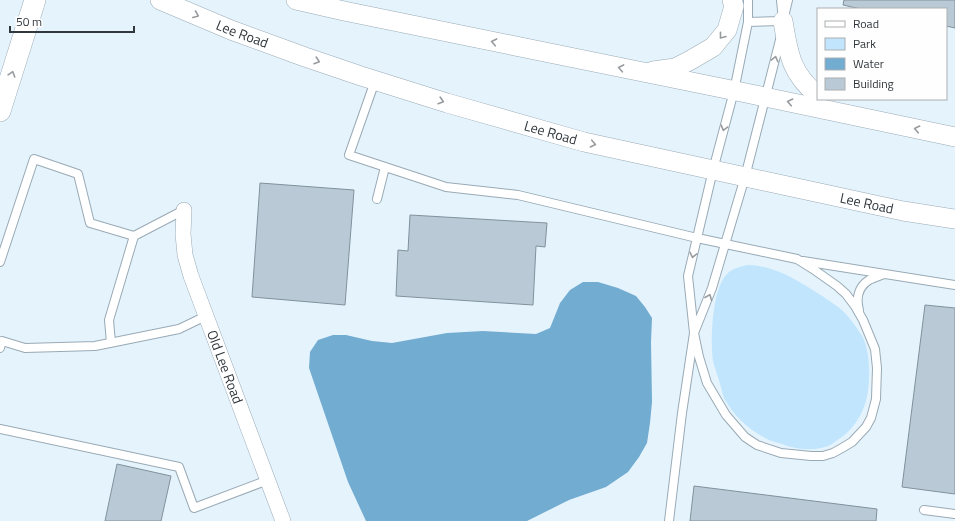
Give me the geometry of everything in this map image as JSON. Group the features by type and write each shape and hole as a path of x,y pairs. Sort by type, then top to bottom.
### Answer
{"main road":[{"path":"0,111 35,0"}],"street":[{"name":"Lee Road","path":"160,0 231,30 305,57 375,81 539,130 577,140 903,211 955,219"},
{"path":"296,0 344,12 766,97 955,137"},
{"path":"643,72 675,68 713,47 727,30 734,6 732,0"},
{"path":"783,21 787,47 793,65 799,76 811,90 817,94"},
{"path":"826,100 861,117"},
{"name":"Old Lee Road","path":"184,210 183,234 185,255 206,316 283,521"}],"lane":[{"path":"748,0 748,22 734,91 713,170 688,276 694,334 707,383 726,415 745,437 757,445 781,453 822,456 833,453 852,442 866,427 871,418 876,400 877,389 875,349 860,315 846,294 820,273 796,260"},
{"path":"781,0 783,21"},
{"path":"669,521 682,413 694,334 712,288 745,177 766,97 788,0"},
{"path":"748,22 783,21"},
{"path":"375,81 349,155 446,187 518,194 697,238 796,260 955,285"},
{"path":"0,262 34,159 78,174 90,224 134,236 184,210"},
{"path":"377,199 385,167"},
{"path":"111,343 109,320 134,236"},
{"path":"860,315 857,303 858,295 862,287 868,281 885,273"},
{"path":"1,344 25,348 95,346 179,329 206,316"},
{"path":"0,429 179,467 194,508 268,480"},
{"path":"924,510 955,514"}],"green space":[{"path":"747,265 775,270 822,296 843,311 864,339 869,372 868,391 863,410 856,423 847,433 826,447 814,449 794,448 769,440 742,421 724,398 713,361 712,352 712,328 715,302 718,290 728,273 734,269"}],"water":[{"path":"583,282 598,282 618,288 636,296 652,318 652,402 647,443 628,472 606,487 569,500 527,521 366,521 348,482 309,368 310,352 318,340 333,335 346,335 372,341 392,343 447,333 483,331 536,334 550,328 560,303 570,290"}],"building":[{"path":"844,0 955,0 955,28 947,26 947,8 856,8 843,5"},
{"path":"260,183 354,190 345,305 252,297"},
{"path":"410,215 547,223 545,247 536,246 533,305 396,296 398,250 408,251"},
{"path":"925,305 955,308 955,494 902,487"},
{"path":"117,464 171,476 161,521 105,521"},
{"path":"694,486 877,509 876,521 690,521"}]}
